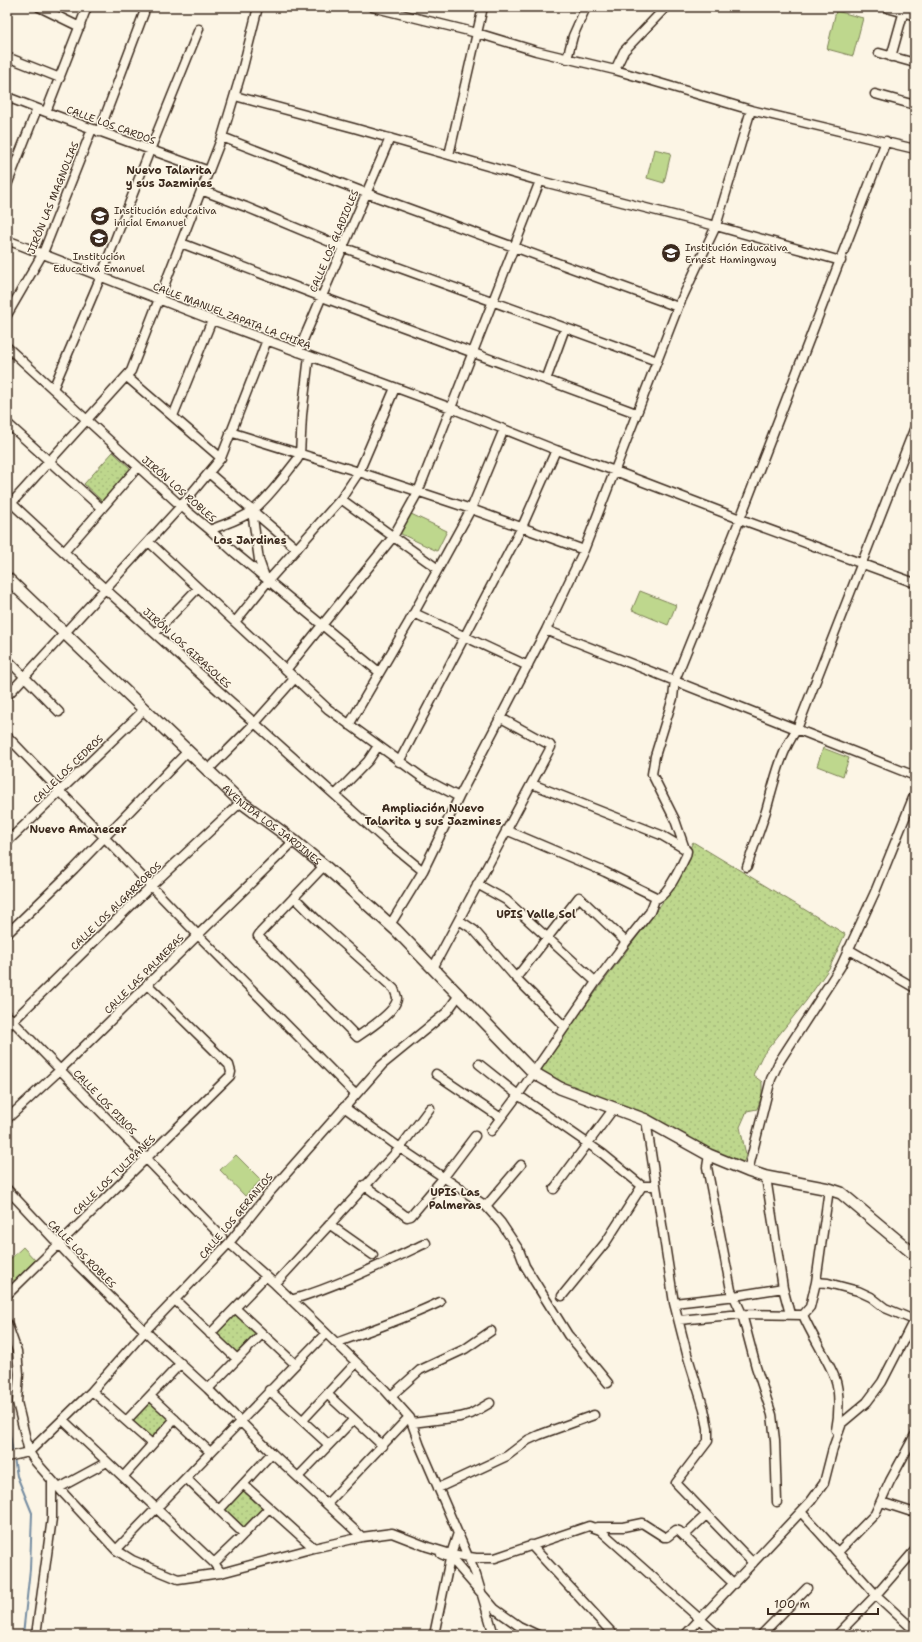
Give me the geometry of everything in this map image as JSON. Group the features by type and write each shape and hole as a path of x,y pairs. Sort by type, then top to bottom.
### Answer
{"street":[{"path":"39,7 80,27"},
{"path":"46,112 87,7"},
{"path":"9,503 49,463 131,371 222,137 235,96 258,7"},
{"path":"372,7 477,33 567,59 615,70 751,110 915,149"},
{"path":"449,155 483,7"},
{"path":"567,59 573,36 586,7"},
{"path":"615,70 624,51 666,7"},
{"path":"889,7 904,9 915,14"},
{"path":"891,57 904,9"},
{"name":"JIRÓN LAS MAGNOLIAS","path":"7,315 43,253 144,13"},
{"path":"53,389 101,276 199,29"},
{"path":"879,53 915,63"},
{"path":"7,57 60,78"},
{"path":"875,94 915,105"},
{"path":"235,96 540,181 841,260"},
{"name":"CALLE LOS CARDOS","path":"7,97 209,171"},
{"path":"7,185 11,165 36,108"},
{"path":"390,925 423,871 459,797 528,666 584,550 678,307 716,226 751,110"},
{"path":"222,137 366,193 678,307"},
{"name":"CALLE LOS GLADIOLES","path":"298,352 390,138"},
{"path":"655,899 662,897 668,889 686,856 687,851 675,820 652,774 655,756 673,698 675,680 740,520 886,141"},
{"path":"286,670 393,537 418,492 540,181"},
{"path":"201,190 342,247 657,361"},
{"name":"CALLE MANUEL ZAPATA LA CHIRA","path":"7,240 212,320 451,408 556,450 615,471 740,520 915,583"},
{"path":"181,243 322,297 636,413"},
{"path":"173,416 212,320"},
{"path":"546,380 565,328"},
{"path":"7,696 210,474 221,458 267,340"},
{"name":"JIRÓN LOS ROBLES","path":"7,347 181,506 379,672"},
{"path":"210,530 252,511 264,499 300,455 302,415 309,356"},
{"path":"127,377 221,458"},
{"path":"235,622 267,579 341,499 359,472 395,388"},
{"path":"7,423 49,463 101,508"},
{"path":"747,867 766,811 778,768 789,740 797,729 915,427"},
{"path":"349,725 414,613 470,509 504,429"},
{"path":"230,432 300,455 359,472 522,527 584,550"},
{"path":"400,762 522,527 556,450"},
{"path":"64,552 138,467"},
{"path":"210,474 297,548"},
{"path":"341,499 438,570"},
{"name":"JIRÓN LOS GIRASOLES","path":"9,503 385,840 423,871"},
{"path":"252,511 259,560 267,579"},
{"path":"149,542 328,709 423,778 459,797"},
{"name":"AVENIDA LOS JARDINES","path":"7,578 187,752 241,802 294,841 390,925 534,1073 560,1088 646,1120 709,1155 748,1171 766,1177 829,1189 841,1193 915,1255"},
{"path":"155,633 198,588"},
{"path":"414,613 528,666"},
{"path":"546,630 915,776"},
{"path":"7,659 59,712"},
{"path":"207,771 255,723 294,678"},
{"name":"CALLE LOS CEDROS","path":"7,842 144,710"},
{"path":"433,968 551,747 550,745 501,718"},
{"path":"7,736 59,792 198,935 355,1094"},
{"path":"335,795 368,761 378,746"},
{"path":"7,934 104,838 187,752"},
{"path":"532,784 661,835 685,849"},
{"path":"748,1171 771,1080 779,1062 842,966 848,949 875,892 915,792"},
{"name":"CALLE LOS ALGARROBOS","path":"9,1021 241,802"},
{"path":"506,830 605,872 656,897 655,899"},
{"name":"CALLE LAS PALMERAS","path":"7,1119 60,1070 294,841"},
{"path":"294,897 316,919 394,989 397,998 395,1005 386,1016 357,1037 258,936 294,897 324,866"},
{"path":"477,884 506,900 596,982"},
{"path":"516,978 579,897 626,942"},
{"path":"491,1131 534,1073 596,982 650,912 655,899"},
{"path":"459,920 474,930 516,978 565,1026"},
{"path":"848,949 915,988"},
{"name":"CALLE LOS TULIPANES","path":"7,1295 227,1080 231,1072 230,1068 147,984"},
{"name":"CALLE LOS GERANIOS","path":"29,1452 92,1391 145,1331 229,1243 269,1193 382,1065 447,1012 459,995"},
{"name":"CALLE LOS PINOS","path":"9,1021 60,1070 222,1237"},
{"path":"479,1064 518,1095 588,1144 642,1186 656,1186"},
{"path":"436,1074 501,1118"},
{"path":"344,1107 400,1148 486,1206 501,1223 519,1250 525,1266 568,1335 578,1345 608,1383"},
{"path":"275,1284 364,1185 400,1148 430,1108"},
{"path":"554,1189 614,1108"},
{"path":"646,1120 674,1303 708,1428 708,1441 676,1483 753,1563"},
{"path":"364,1185 407,1217 411,1216 444,1177 475,1136"},
{"path":"709,1155 707,1167 731,1290 742,1314 756,1367 772,1415 777,1502"},
{"path":"486,1206 521,1165"},
{"path":"766,1177 782,1288 790,1314"},
{"path":"562,1296 606,1242 642,1186"},
{"name":"CALLE LOS ROBLES","path":"7,1189 58,1244 145,1331 181,1363 272,1453 362,1537"},
{"path":"803,1315 810,1307 816,1282 829,1189"},
{"path":"329,1224 373,1254"},
{"path":"229,1243 275,1284 391,1396 410,1420 482,1592 494,1635"},
{"path":"291,1300 354,1276 426,1243"},
{"path":"210,1334 266,1276"},
{"path":"816,1282 828,1283 858,1291 871,1297 885,1308 914,1319 882,1382 867,1402 842,1423 833,1448"},
{"path":"674,1303 782,1288"},
{"path":"175,1300 237,1359"},
{"path":"336,1343 384,1325 408,1318 440,1302"},
{"path":"235,1308 295,1364"},
{"path":"679,1320 742,1314 803,1315"},
{"path":"686,1635 812,1501 824,1483 833,1448 837,1424 836,1384 835,1378 808,1328 803,1315"},
{"path":"7,1323 17,1351 20,1374 17,1402 29,1452 52,1481 116,1550 132,1560 178,1580 221,1573 314,1548 392,1532 451,1556 495,1558 531,1544 582,1528 608,1528 642,1523 667,1537 676,1530 734,1584"},
{"path":"391,1396 420,1370 465,1349 491,1331"},
{"path":"116,1550 269,1390 326,1333"},
{"path":"208,1389 262,1334"},
{"path":"126,1421 181,1363"},
{"path":"303,1420 356,1363"},
{"path":"269,1390 328,1444"},
{"path":"92,1391 152,1444"},
{"path":"327,1394 383,1446"},
{"path":"150,1396 210,1452"},
{"path":"327,1504 410,1420 460,1417 471,1414 490,1403"},
{"path":"438,1488 507,1456 528,1440 538,1435 594,1415"},
{"path":"123,1477 175,1419"},
{"path":"298,1477 328,1444 354,1419"},
{"path":"63,1420 214,1563 221,1573"},
{"path":"838,1552 876,1514 890,1481 911,1451 915,1435"},
{"path":"7,1457 29,1452"},
{"path":"219,1510 272,1453"},
{"path":"59,1488 107,1462"},
{"path":"186,1478 244,1534"},
{"path":"36,1635 52,1518 52,1481"},
{"path":"243,1484 314,1548"},
{"path":"881,1502 915,1513"},
{"path":"214,1563 269,1508"},
{"path":"801,1512 876,1595 915,1632 912,1635"},
{"path":"684,1536 706,1515"},
{"path":"594,1527 600,1530 718,1635"},
{"path":"434,1635 451,1556 458,1533"},
{"path":"531,1544 613,1634 612,1635"},
{"path":"837,1635 876,1595 915,1550"},
{"path":"451,1556 495,1609 519,1626 538,1635"},
{"path":"761,1635 807,1588"}],"green space":[{"path":"836,11 863,18 853,56 827,49"},
{"path":"654,149 671,153 664,183 647,178"},
{"path":"113,452 131,469 102,501 84,484"},
{"path":"409,513 447,531 437,551 399,533"},
{"path":"640,591 676,605 668,625 632,610"},
{"path":"823,748 849,758 843,776 817,766"},
{"path":"693,842 845,934 830,967 806,1001 762,1056 753,1075 762,1082 762,1096 757,1109 747,1111 740,1127 746,1155 743,1164 704,1146 638,1111 574,1089 538,1070 665,899"},
{"path":"236,1155 261,1180 245,1196 220,1170"},
{"path":"23,1247 35,1260 14,1281 7,1273 7,1262"},
{"path":"234,1313 256,1333 235,1354 214,1335"},
{"path":"149,1399 171,1419 151,1440 129,1420"},
{"path":"244,1488 265,1508 246,1529 224,1509"}],"waterway":[{"path":"7,1415 13,1454"},
{"path":"14,1458 17,1476 32,1513 30,1569 23,1635"}],"place":[{"name":"Institución educativa inicial Emanuel","path":"100,216"},
{"name":"Institución Educativa Emanuel","path":"99,238"},
{"name":"Institución Educativa Ernest Hamingway","path":"671,253"}],"district":[{"name":"Nuevo Talarita y sus Jazmines","path":"169,176"},
{"name":"Los Jardines","path":"250,540"},
{"name":"Ampliación Nuevo Talarita y sus Jazmines","path":"433,814"},
{"name":"Nuevo Amanecer","path":"78,829"},
{"name":"UPIS Valle Sol","path":"536,914"},
{"name":"UPIS Las Palmeras","path":"455,1198"}]}
